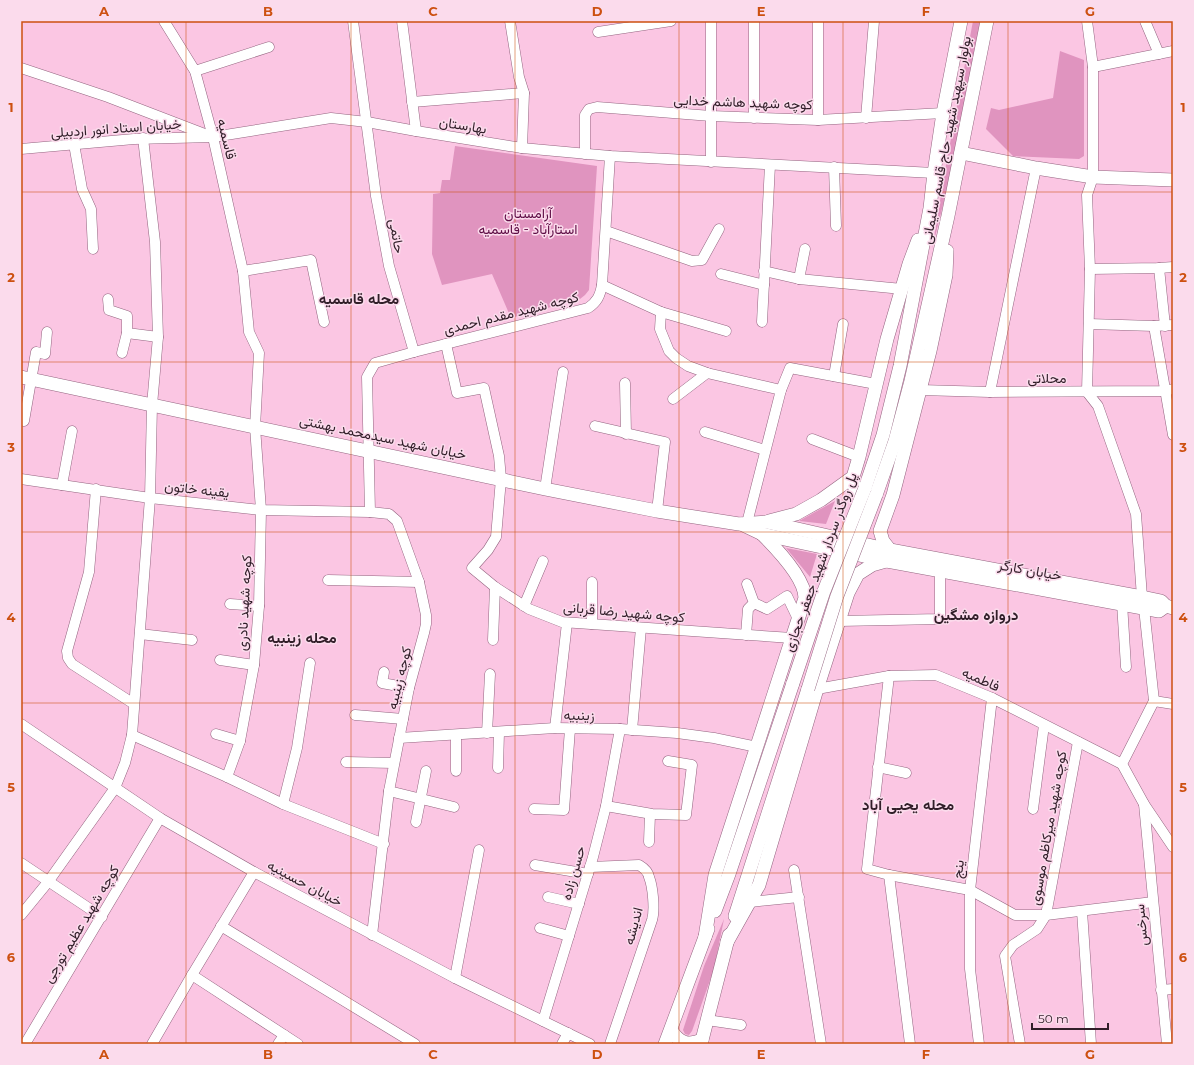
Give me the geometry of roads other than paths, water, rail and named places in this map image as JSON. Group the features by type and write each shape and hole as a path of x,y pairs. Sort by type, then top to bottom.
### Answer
{"main road":[{"name":"بولوار سپهبد شهید حاج قاسم سلیمانی","path":"922,256 943,113 961,21"},
{"name":"بولوار سپهبد شهید حاج قاسم سلیمانی","path":"937,265 987,21"},
{"path":"960,153 1036,168 1094,177 1173,180"},
{"path":"893,494 888,500 881,503 874,504 866,502 855,492 853,477 887,339 909,264 930,208"},
{"path":"671,1030 675,1037 685,1042 701,1042 726,942 759,885 813,689 848,593 858,574 889,555 880,531 893,494 920,390 946,275 948,216"},
{"name":"پل روگذر سردار شهید جعفر حجازی","path":"705,937 729,874 824,591 865,488 884,435 900,366 922,256"},
{"name":"پل روگذر سردار شهید جعفر حجازی","path":"726,942 813,689 837,596 895,441 911,381 937,265"},
{"name":"خیابان شهید سیدمحمد بهشتی","path":"26,378 545,489 657,511 765,528 889,555"},
{"path":"665,1044 705,937 715,875 805,598 804,590 765,528 796,514 821,500 853,477"},
{"name":"خیابان کارگر","path":"889,555 1143,602"},
{"name":"خیابان کارگر","path":"889,555 940,570 1122,603 1161,601 1170,607"},
{"path":"779,678 797,678 808,682 813,689"}],"street":[{"name":"قاسمیه","path":"164,21 195,71 213,137 243,271 249,332 259,353 255,426"},
{"name":"حاتمی","path":"353,21 376,196 389,266 414,352"},
{"path":"402,21 416,131"},
{"path":"510,21 519,77 524,93 522,148"},
{"path":"598,32 671,21"},
{"path":"711,21 711,162"},
{"path":"754,21 754,118"},
{"path":"818,21 818,120"},
{"path":"866,118 874,21"},
{"path":"1087,21 1093,67 1094,177 1087,195 1090,269 1087,392 1098,406 1136,514 1143,602 1154,701 1122,764 1144,804 1173,846"},
{"path":"1145,21 1159,54"},
{"path":"195,71 269,47"},
{"path":"1093,67 1173,51"},
{"path":"21,68 108,97 213,137"},
{"path":"412,102 524,93"},
{"name":"کوچه شهید هاشم خدایی","path":"585,154 585,115 589,109 597,107 711,116 818,120 943,113"},
{"name":"بهارستان","path":"213,137 332,118 367,122 522,148 585,154 934,173"},
{"name":"خیابان استاد انور اردبیلی","path":"21,149 143,138 213,137"},
{"path":"21,915 48,882 115,788 125,763 132,735 150,498 152,405 158,337 155,242 143,138"},
{"path":"74,144 82,190 91,209 93,248"},
{"name":"کوچه شهید مقدم احمدی","path":"368,451 367,377 375,364 414,352 588,308 596,302 602,285 610,156"},
{"path":"762,322 770,165"},
{"path":"834,167 836,226"},
{"path":"990,392 1036,168"},
{"path":"606,230 692,261 702,260 719,229"},
{"path":"799,279 805,249"},
{"path":"243,271 311,260 324,322"},
{"path":"1090,269 1173,267"},
{"path":"1089,324 1169,326 1159,268"},
{"path":"764,271 799,279 902,289"},
{"path":"721,274 764,286"},
{"path":"602,285 662,312 726,331"},
{"path":"108,299 109,310 127,316 127,333 122,353"},
{"path":"662,312 660,328 669,351 688,366 707,373 781,390"},
{"path":"834,376 843,324"},
{"path":"1154,326 1169,390 1173,435"},
{"path":"24,421 26,378 36,352 45,354 47,332"},
{"path":"127,333 158,337"},
{"path":"446,344 457,393 484,388 499,456 502,479"},
{"path":"743,524 781,390 790,368 876,384"},
{"path":"545,489 563,372"},
{"path":"672,400 707,373"},
{"path":"625,383 626,434"},
{"name":"محلاتی","path":"920,390 990,392 1169,390"},
{"name":"کوچه شهید نادری","path":"227,777 240,741 254,665 259,606 261,510 255,426"},
{"path":"595,426 665,442 657,511"},
{"path":"62,484 72,431"},
{"path":"705,432 765,450"},
{"path":"812,439 859,457"},
{"path":"368,451 370,512"},
{"name":"یقینه خاتون","path":"21,478 150,498 261,510 370,512"},
{"name":"کوچه شهید رضا قربانی","path":"502,479 496,537 488,550 472,568 524,606 567,623 792,638"},
{"path":"96,489 89,572 67,651 68,658 72,664 134,704"},
{"name":"کوچه زینبیه","path":"370,512 389,514 397,520 419,582 426,615 426,624 409,688 389,791 384,844 372,935"},
{"path":"524,606 544,561"},
{"path":"839,621 940,619 940,570"},
{"path":"328,580 419,582"},
{"path":"592,582 592,624"},
{"path":"747,584 754,603 767,609 787,596 798,619"},
{"path":"493,640 495,586"},
{"path":"746,635 748,609 754,603"},
{"path":"1122,603 1126,667"},
{"path":"230,604 259,606"},
{"path":"555,728 567,623"},
{"path":"632,730 641,628"},
{"path":"140,634 192,640"},
{"path":"220,660 254,665"},
{"path":"283,804 297,748 310,663"},
{"path":"384,672 382,683 409,688"},
{"path":"487,733 490,674"},
{"name":"فاطمیه","path":"813,689 888,676 936,675 992,698 1122,764"},
{"path":"888,676 867,869 889,875 970,890 1015,915 1046,915 1153,902"},
{"name":"ینج","path":"979,1044 970,969 970,890 992,698"},
{"path":"1154,701 1173,704"},
{"path":"355,715 403,719"},
{"name":"خیابان حسینیه","path":"21,724 160,818 254,872 455,978 590,1044"},
{"path":"1033,809 1044,725"},
{"name":"زینبیه","path":"399,738 555,728 620,729 677,733 714,738 757,747"},
{"path":"534,809 564,810 570,728"},
{"name":"حسن زاده","path":"543,1021 589,870 606,806 620,729"},
{"path":"498,768 499,732"},
{"path":"216,734 240,741"},
{"path":"132,735 227,777 283,804 384,844"},
{"path":"456,735 456,771"},
{"name":"کوچه شهید میرکاظم موسوی","path":"1020,1044 1005,956 1013,945 1037,929 1046,915 1078,742"},
{"path":"606,806 650,814 686,814 692,765 668,761"},
{"path":"346,762 394,763"},
{"path":"878,766 906,773"},
{"path":"416,822 426,772"},
{"path":"389,791 420,800 454,807"},
{"name":"سرخس","path":"1144,804 1166,1044"},
{"path":"649,842 650,814"},
{"name":"کوچه شهید عظیم تورجی","path":"25,1044 160,818"},
{"path":"455,978 479,850"},
{"path":"21,863 102,917"},
{"path":"535,865 589,870"},
{"name":"اندیشه","path":"589,870 639,865 645,869 649,877 653,906 652,920 610,1044"},
{"path":"794,870 821,1044"},
{"path":"152,1044 192,974 254,872"},
{"path":"889,875 910,1044"},
{"path":"548,897 579,904"},
{"path":"750,902 799,897"},
{"path":"1082,911 1091,1044"},
{"path":"221,926 416,1044"},
{"path":"540,928 569,936"},
{"path":"192,974 298,1044"},
{"path":"1161,990 1173,989"},
{"path":"707,1020 741,1026"},
{"path":"562,1044 568,1033"},
{"path":"278,1044 284,1035"}],"district":[{"name":"محله قاسمیه","path":"359,298"},
{"name":"دروازه مشگین","path":"976,614"},
{"name":"محله زینبیه","path":"302,637"},
{"name":"محله یحیی آباد","path":"908,804"}],"park label":[{"name":"آرامستان استارآباد - قاسمیه","path":"528,222"}]}
